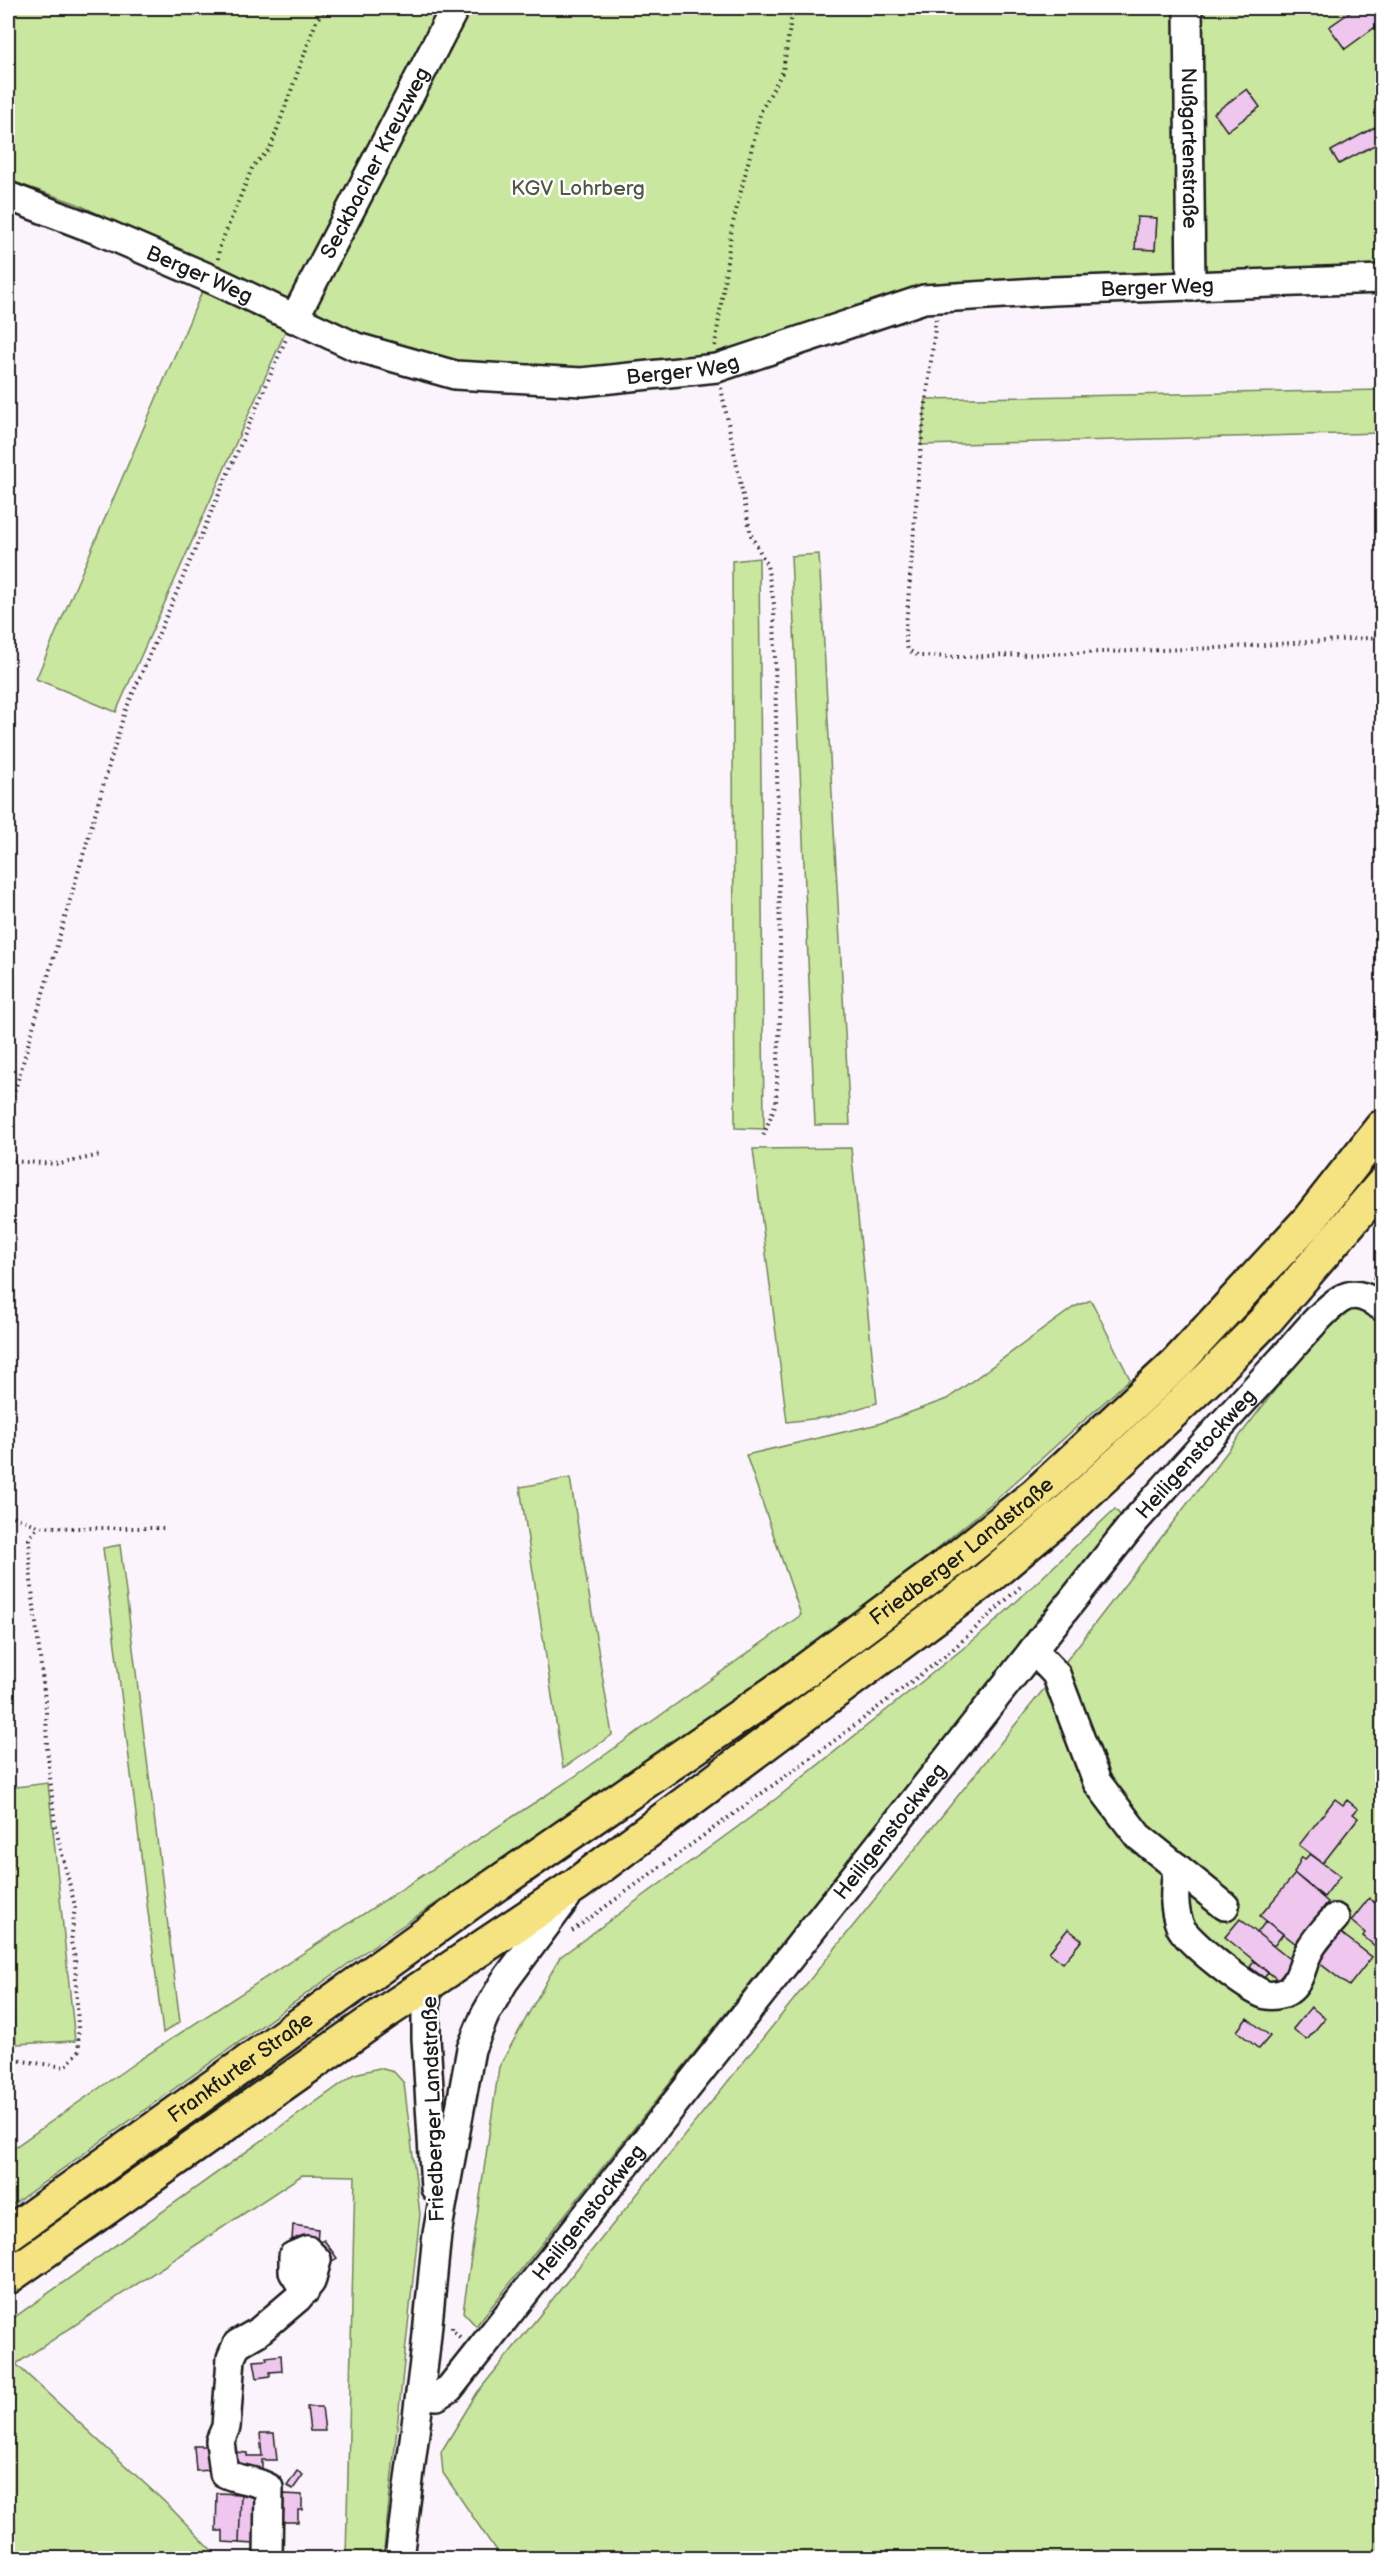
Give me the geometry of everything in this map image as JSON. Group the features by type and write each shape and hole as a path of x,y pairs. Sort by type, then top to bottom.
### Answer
{"main road":[{"name":"Friedberger Landstraße","path":"475,1899 788,1683 959,1556 1036,1494 1177,1363 1242,1295 1308,1221 1383,1127"},
{"name":"Friedberger Landstraße","path":"428,1984 577,1884 985,1580 1067,1511 1208,1379 1267,1319 1383,1185"},
{"path":"428,1984 442,1947 475,1899"},
{"name":"Frankfurter Straße","path":"8,2234 475,1899"},
{"name":"Frankfurter Straße","path":"8,2277 130,2189 428,1984"}],"street":[{"name":"Seckbacher Kreuzweg","path":"294,319 455,8"},
{"name":"Nußgartenstraße","path":"1188,8 1191,287"},
{"name":"Berger Weg","path":"8,196 102,232 216,281 356,347 455,375 582,382 720,367 924,299 1383,279"},
{"name":"Heiligenstockweg","path":"420,2396 437,2396 449,2389 1135,1521 1317,1320 1341,1299 1354,1295 1376,1302"},
{"path":"1033,1650 1056,1674 1097,1782 1138,1836 1225,1906"},
{"path":"1177,1867 1174,1904 1181,1928 1207,1955 1251,1988 1266,1995 1288,1991 1298,1980 1309,1950 1335,1918"},
{"name":"Friedberger Landstraße","path":"399,2559 425,2354 437,2234 471,2049 485,2015 527,1949 577,1884"},
{"name":"Friedberger Landstraße","path":"428,1984 426,2038 437,2234"},
{"path":"268,2559 269,2488 260,2482 235,2478 224,2473 221,2458 220,2441 226,2427 231,2358 237,2344 258,2332 304,2291"},
{"path":"425,2354 452,2357 468,2365"}],"path":[{"path":"216,281 219,248 253,166 270,149 317,20 327,8"},
{"path":"366,8 400,14 415,8"},
{"path":"762,1139 776,1103 781,998 774,603 767,565 751,535 715,346 732,227 761,111 783,71 793,8"},
{"path":"939,298 912,543 905,638 908,650 919,656 982,656 1211,648 1383,637"},
{"path":"8,1114 124,714 294,319"},
{"path":"8,1161 60,1164 100,1155"},
{"path":"1376,1302 1383,1248"},
{"path":"8,1514 38,1526 166,1528"},
{"path":"8,2059 65,2067 79,2052 75,1958 71,1942 75,1905 55,1826 47,1747 46,1709 31,1581 29,1539 38,1526"},
{"path":"565,1938 951,1652 1027,1581"},
{"path":"453,2319 452,2330 465,2342 468,2365"}],"green space":[{"name":"KGV Lohrberg","path":"8,8 1382,8 1382,267 925,287 706,356 583,369 459,361 382,341 321,319 75,203 8,180"},
{"path":"204,287 287,328 116,712 36,679"},
{"path":"1382,390 1382,433 921,445 926,399"},
{"path":"819,554 850,1125 815,1125 791,556"},
{"path":"759,558 764,1129 735,1128 732,561"},
{"path":"851,1148 877,1403 829,1417 787,1422 753,1149"},
{"path":"1091,1300 1130,1379 992,1503 903,1577 814,1643 583,1805 387,1936 8,2208 8,2152 142,2058 574,1777 801,1615 746,1455 878,1424 947,1399 1074,1307"},
{"path":"1347,1309 1369,1314 1377,1322 1382,1333 1382,2558 501,2558 443,2473 441,2452 477,2393 1056,1674 1329,1320"},
{"path":"570,1478 612,1735 563,1768 520,1487"},
{"path":"1115,1509 1122,1517 476,2326 463,2312 499,2067 560,1957 777,1798 986,1630"},
{"path":"120,1545 180,2022 163,2033 103,1548"},
{"path":"48,1783 75,2041 16,2044 8,1942 8,1788"},
{"path":"379,2068 394,2072 404,2083 420,2214 383,2558 346,2558 355,2176 302,2175 16,2364 169,2506 219,2558 8,2558 8,2322 355,2074"}],"building":[{"path":"1356,8 1377,8 1382,16 1382,22 1345,49 1329,27"},
{"path":"1247,89 1260,107 1227,131 1214,113"},
{"path":"1375,127 1382,141 1339,164 1331,151"},
{"path":"1137,217 1157,218 1155,250 1135,249"},
{"path":"1335,1799 1343,1805 1347,1800 1358,1809 1353,1814 1358,1818 1323,1863 1299,1845"},
{"path":"1310,1854 1340,1876 1324,1897 1294,1873 1302,1857 1305,1859"},
{"path":"1295,1874 1328,1902 1295,1943 1260,1916"},
{"path":"1369,1898 1382,1909 1382,1937 1375,1946 1351,1921"},
{"path":"1240,1919 1293,1962 1278,1980 1225,1937"},
{"path":"1266,1921 1283,1934 1274,1946 1257,1933"},
{"path":"1068,1929 1082,1940 1063,1963 1049,1952"},
{"path":"1341,1933 1372,1957 1349,1986 1318,1962"},
{"path":"1254,1961 1268,1973 1264,1978 1250,1967"},
{"path":"1311,2007 1325,2018 1307,2040 1293,2029"},
{"path":"1247,2018 1270,2036 1259,2049 1237,2031"},
{"path":"293,2225 318,2229 317,2244 292,2240"},
{"path":"324,2240 337,2258 331,2262 322,2249 320,2242"},
{"path":"281,2355 282,2371 270,2372 270,2376 257,2378 254,2361 267,2360 266,2357"},
{"path":"307,2407 322,2407 325,2431 310,2431"},
{"path":"260,2433 274,2433 277,2460 262,2460 262,2471 235,2467 235,2452 247,2453 247,2456 262,2456"},
{"path":"194,2446 209,2446 212,2470 196,2471"},
{"path":"297,2471 303,2475 293,2489 287,2486"},
{"path":"217,2493 241,2494 239,2543 223,2542 223,2531 216,2531"},
{"path":"241,2494 264,2494 255,2544 239,2543"},
{"path":"284,2494 302,2495 302,2510 298,2510 298,2522 283,2522"}]}
